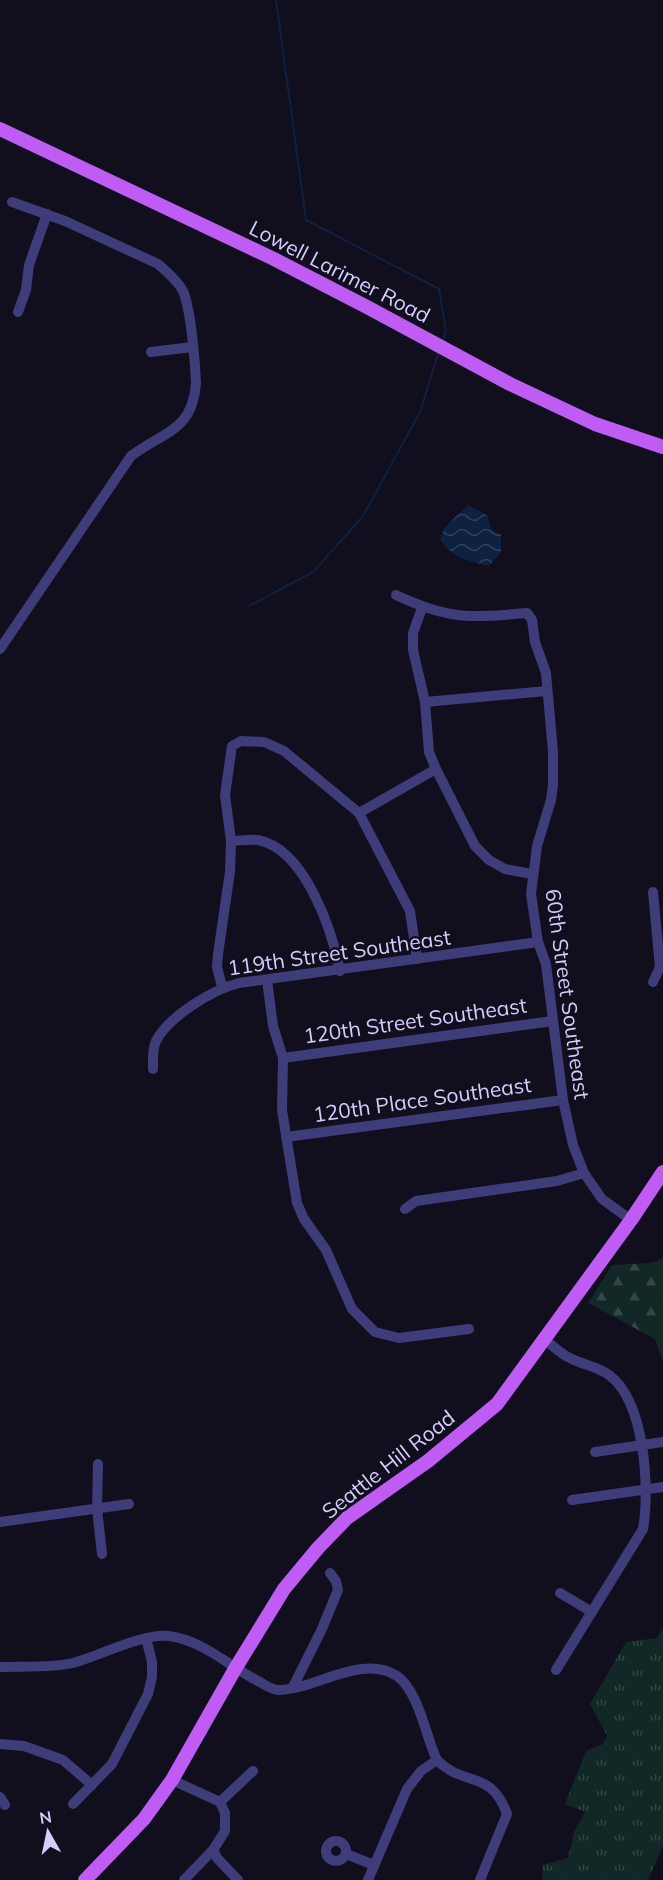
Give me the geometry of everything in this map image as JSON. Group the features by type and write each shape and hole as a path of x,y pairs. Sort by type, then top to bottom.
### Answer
{"main road":[{"name":"Lowell Larimer Road","path":"0,129 274,259 510,384 595,424 663,447"},
{"name":"Seattle Hill Road","path":"85,1880 144,1819 172,1780 234,1669 284,1589 347,1518 428,1461 497,1404 631,1220 663,1172"}],"street":[{"path":"0,649 131,456 149,442 173,432 190,410 195,396 196,383 183,292 168,272 158,264 65,221 12,202"},
{"path":"18,312 26,290 29,265 47,214"},
{"path":"151,352 192,345"},
{"path":"396,595 422,608 413,633 413,650 425,702 429,752 436,769 475,846 489,860 505,869 532,874"},
{"name":"60th Street Southeast","path":"422,608 457,616 477,617 527,612 532,620 535,642 546,673 553,752 553,785 551,800 537,846 531,894 538,942 546,964 563,1100 573,1145 584,1173 602,1199 631,1220"},
{"path":"425,702 548,691"},
{"path":"222,987 217,967 230,872 231,841 225,795 232,746 241,741 264,742 284,751 359,813 410,911 417,959"},
{"path":"359,813 436,769"},
{"path":"231,841 258,840 285,854 298,866 333,937 340,970"},
{"path":"653,892 660,910 660,966 653,982"},
{"name":"119th Street Southeast","path":"153,1069 152,1057 155,1043 165,1029 189,1008 222,987 538,942"},
{"path":"267,980 273,1026 283,1058 282,1110 297,1203 304,1219 326,1250 352,1309 375,1332 399,1338 469,1329"},
{"name":"120th Street Southeast","path":"283,1058 552,1021"},
{"name":"120th Place Southeast","path":"286,1137 563,1100"},
{"path":"405,1209 416,1201 557,1181 584,1173"},
{"path":"544,1340 570,1358 592,1365 610,1375 624,1390 634,1414 646,1491 643,1529 556,1670"},
{"path":"595,1452 663,1442"},
{"path":"98,1464 97,1509 102,1554"},
{"path":"572,1500 663,1487"},
{"path":"0,1521 129,1504"},
{"path":"293,1687 321,1631 338,1590 336,1581 330,1573"},
{"path":"560,1593 592,1612"},
{"path":"0,1667 71,1664 146,1638 167,1636 194,1642 234,1669 276,1690 310,1684 364,1669 381,1670 397,1676 408,1687 437,1760 456,1773 482,1782 495,1791 502,1800 507,1814 480,1880"},
{"path":"73,1804 112,1764 148,1694 152,1677 152,1662 146,1638"},
{"path":"0,1744 24,1746 63,1760 92,1785"},
{"path":"368,1880 407,1789 421,1771 437,1760"},
{"path":"220,1802 253,1771"},
{"path":"172,1780 220,1802 225,1813 225,1831 213,1850 184,1880"},
{"path":"213,1850 217,1858 238,1880"},
{"path":"346,1854 374,1865"}],"green space":[{"path":"663,1258 663,1362 655,1339 588,1303 612,1265 651,1263"},
{"path":"663,1628 663,1846 648,1880 542,1880 543,1865 568,1858 574,1832 585,1812 565,1804 586,1751 603,1744 607,1736 590,1704 626,1642 657,1638"}],"water":[{"path":"468,505 488,516 491,529 501,535 501,552 489,566 455,555 440,539 445,527"}],"waterway":[{"path":"276,0 306,220 439,289 446,331 442,343"},
{"path":"249,606 313,572 363,516 420,412 439,351"}]}
